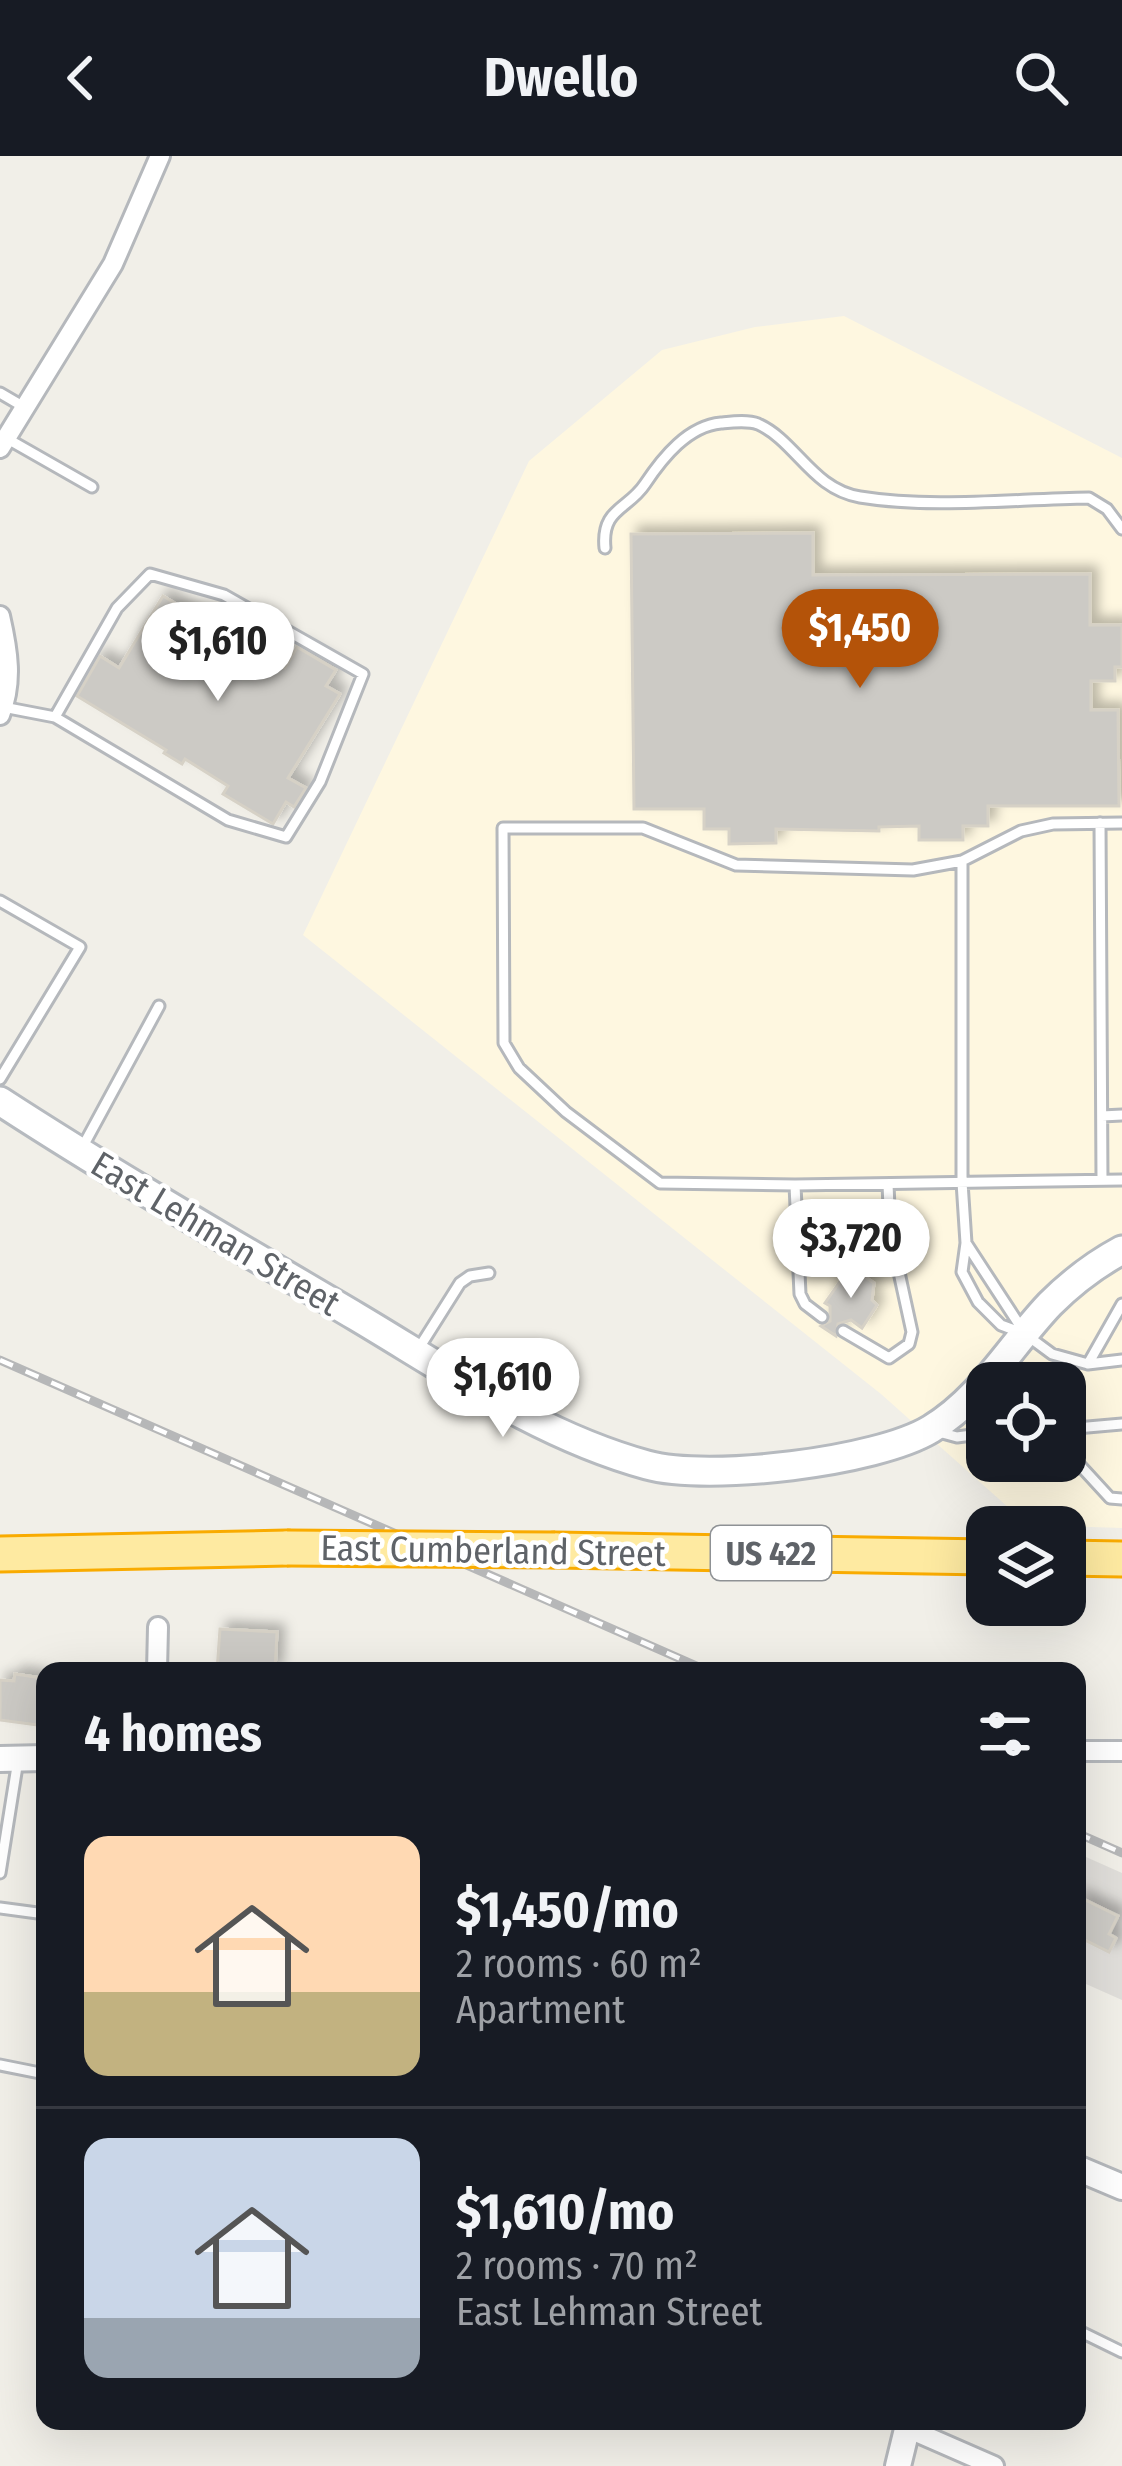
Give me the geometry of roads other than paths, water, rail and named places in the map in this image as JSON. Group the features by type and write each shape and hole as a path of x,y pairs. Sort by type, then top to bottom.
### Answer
{"highway":[{"name":"East Cumberland Street","path":"0,1554 287,1548 966,1557"},
{"path":"1086,1558 1122,1559"}],"main road":[{"name":"East Lehman Street","path":"0,1101 546,1429 651,1467 741,1471 818,1461 875,1450 930,1430 979,1390 1052,1303 1097,1263 1122,1250"}],"street":[{"path":"3,443 113,263 160,156"},
{"path":"0,616 8,651 8,695 2,711"},
{"path":"157,1662 158,1627"},
{"path":"1086,1751 1122,1751"},
{"path":"1086,2172 1122,2187"},
{"path":"898,2466 907,2430"},
{"path":"920,2430 994,2466"}],"lane":[{"path":"0,392 24,407"},
{"path":"605,548 603,531 620,504 639,493 686,437 706,424 735,422 757,424 839,494 888,501 1089,498 1108,509 1122,529"},
{"path":"3,443 92,487"},
{"path":"2,711 55,717 228,820 286,837 320,782 364,674 224,595 150,574 117,608 55,717"},
{"path":"1100,823 1102,1180"},
{"path":"1122,823 1053,824 1021,831 962,861 913,870 777,868 721,861 643,828 503,828 504,1043 519,1068 566,1112 660,1183 1122,1180"},
{"path":"962,861 966,1244 962,1272 978,1301 1001,1325 1025,1334 1052,1354 1088,1364 1122,1360"},
{"path":"0,901 80,947 0,1079"},
{"path":"80,1153 159,1006"},
{"path":"1102,1116 1122,1115"},
{"path":"844,1331 889,1358 909,1344 911,1328 890,1231 888,1184"},
{"path":"795,1185 800,1294 822,1317"},
{"path":"796,1233 890,1231"},
{"path":"966,1244 1025,1334"},
{"path":"417,1352 460,1282 489,1273"},
{"path":"1088,1364 1120,1306"},
{"path":"1120,1306 1122,1323"},
{"path":"1086,1427 1122,1424"},
{"path":"930,1430 966,1436"},
{"path":"1086,1472 1110,1498 1122,1498"},
{"path":"0,1874 9,1759"},
{"path":"0,1908 36,1913"},
{"path":"0,2065 36,2072"},
{"path":"1086,2334 1122,2352"}],"railway":[{"path":"0,1360 688,1662"},
{"path":"1086,1837 1122,1853"}]}
